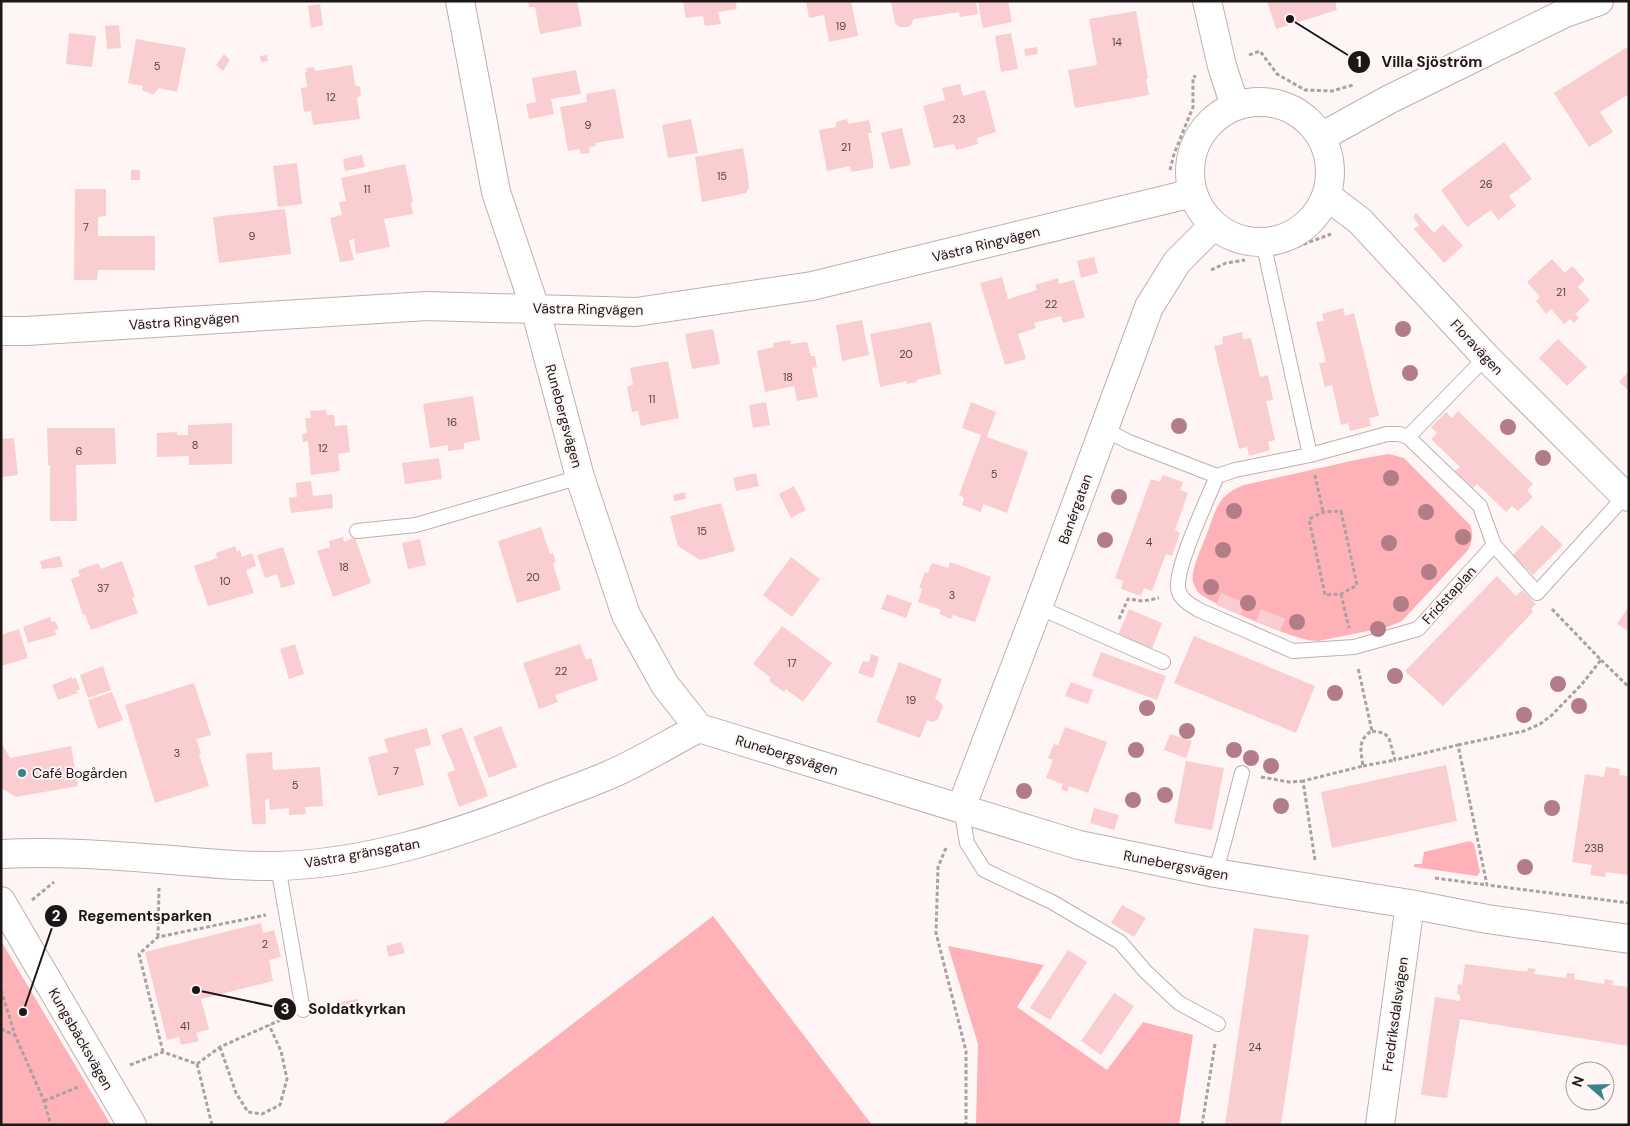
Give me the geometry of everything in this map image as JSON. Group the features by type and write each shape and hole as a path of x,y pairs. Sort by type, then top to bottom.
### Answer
{"street":[{"name":"Runebergsvägen","path":"460,1 496,192 535,308 580,477 626,615 665,685 699,728 1079,845 1215,873 1410,904 1487,920 1629,939"},
{"path":"1207,1 1222,66 1235,106"},
{"path":"1321,137 1564,7 1599,1"},
{"path":"1254,102 1274,103 1293,110 1309,121 1321,137 1329,156 1330,176 1326,196 1316,214 1302,229 1284,238 1263,242 1246,241 1229,235 1214,225 1201,210 1193,193 1190,172 1193,151 1203,132 1217,117 1235,106 1254,102"},
{"name":"Västra Ringvägen","path":"1,331 427,306 636,312 812,286 1193,193"},
{"name":"Floravägen","path":"1326,196 1360,221 1486,357 1627,496"},
{"name":"Banérgatan","path":"961,808 1149,307 1177,262 1214,225"},
{"name":"Västra gränsgatan","path":"1,854 33,852 116,856 224,865 278,866 399,849 454,834 610,775 699,728"},
{"name":"Kungsbäcksvägen","path":"13,904 102,1075 132,1125"},
{"name":"Fredriksdalsvägen","path":"1380,1125 1410,904"}],"lane":[{"path":"1263,242 1310,455"},
{"path":"1408,437 1486,357"},
{"path":"1104,429 1129,442 1217,476 1235,470 1310,455 1387,434 1400,434 1408,437 1480,506 1494,545 1537,593 1627,496"},
{"path":"1178,590 1180,570 1217,476"},
{"path":"357,531 416,525 580,477"},
{"name":"Fridstaplan","path":"1178,590 1185,601 1198,610 1293,651 1354,647 1418,629 1494,545"},
{"path":"1038,607 1163,662"},
{"path":"1215,873 1242,772"},
{"path":"961,808 967,843 984,870 1052,902 1120,942 1146,972 1179,1003 1218,1024"},
{"path":"278,866 303,1010"}],"path":[{"path":"1310,455 1323,512"},
{"path":"1341,511 1357,585 1341,594 1325,594 1321,576 1309,519 1323,512 1341,511"},
{"path":"1110,639 1128,599 1143,601 1162,598 1178,590"},
{"path":"1537,593 1600,660 1629,687"},
{"path":"1242,772 1288,782 1303,781 1362,766 1524,731 1540,724 1552,715 1582,684 1600,660"},
{"path":"1360,673 1372,731"},
{"path":"1362,766 1361,743 1366,734 1372,731 1384,732 1389,738 1395,760"},
{"path":"1458,745 1488,885 1629,903"},
{"path":"1303,781 1315,862 1306,860"},
{"path":"961,808 938,867 936,934 966,1051 966,1125"},
{"path":"13,904 61,876"},
{"path":"158,937 159,886"},
{"path":"163,1052 139,954 158,937 286,911"},
{"path":"1,990 15,1035 44,1101 51,1125"},
{"path":"197,1064 220,1047 303,1010"},
{"path":"1202,1125 1218,1024"},
{"path":"220,1047 236,1093 248,1112 262,1114 280,1105 287,1080 281,1051 269,1025"},
{"path":"1,1029 15,1035"},
{"path":"44,1101 102,1075 163,1052 197,1064"},
{"path":"197,1064 212,1125"}],"shaded area":[{"path":"1389,454 1404,458 1470,525 1472,532 1468,550 1402,621 1388,627 1311,641 1246,617 1198,592 1193,582 1195,564 1217,508 1229,493 1244,485"},
{"path":"1470,841 1474,844 1480,872 1477,876 1414,867 1414,864 1422,864 1424,852"},
{"path":"713,916 872,1125 441,1125"},
{"path":"1,941 111,1125 1,1125"},
{"path":"948,946 1044,965 1017,1007 1107,1070 1143,1022 1193,1035 1179,1125 976,1125 978,1044"}],"building":[{"path":"528,1 577,1 582,26 540,34 535,7 529,7"},
{"path":"683,1 735,1 737,9 718,12 721,24 705,26 703,16 686,18"},
{"path":"806,1 851,1 858,36 829,42 824,15 809,18"},
{"path":"891,1 976,1 978,14 960,17 959,12 914,19 910,26 899,27 895,23"},
{"path":"1008,1 1012,22 983,28 978,2"},
{"path":"1267,1 1335,1 1337,10 1276,29"},
{"path":"320,4 323,25 311,28 308,6"},
{"path":"1136,11 1149,95 1075,108 1068,70 1097,65 1089,19"},
{"path":"119,25 121,48 107,49 105,26"},
{"path":"69,33 96,36 92,67 66,64"},
{"path":"1011,33 1018,69 1001,72 995,36"},
{"path":"136,39 186,48 177,92 159,88 154,94 151,94 142,90 143,86 128,83"},
{"path":"1629,46 1629,94 1600,112 1613,132 1589,147 1554,93"},
{"path":"1037,47 1038,54 1025,56 1024,49"},
{"path":"224,54 230,60 223,71 216,65"},
{"path":"267,55 268,61 261,62 260,56"},
{"path":"352,65 355,85 360,87 361,95 357,98 360,119 313,125 311,111 304,112 301,88 307,87 306,68 314,67 315,71"},
{"path":"576,70 581,94 551,99 554,114 529,119 526,104 536,102 532,78"},
{"path":"960,84 963,96 985,90 996,132 977,138 978,144 956,150 954,144 934,148 923,106 945,100 942,88"},
{"path":"615,89 624,138 595,143 596,146 589,147 590,153 581,154 579,149 568,151 560,107 587,102 586,94"},
{"path":"691,119 698,153 668,158 662,125"},
{"path":"847,119 848,124 869,120 872,133 868,133 873,168 851,172 850,166 827,171 819,130 836,127 836,122"},
{"path":"902,128 911,165 890,169 881,133"},
{"path":"1504,142 1532,179 1509,196 1516,206 1498,220 1491,210 1467,227 1441,190"},
{"path":"743,148 749,188 746,193 702,202 695,157"},
{"path":"362,155 365,167 345,171 343,159"},
{"path":"297,163 302,204 278,207 273,166"},
{"path":"405,164 413,202 411,202 413,214 384,219 390,247 356,254 354,239 349,240 354,260 340,262 330,218 342,215 339,202 346,201 341,178"},
{"path":"131,170 140,170 140,180 131,180"},
{"path":"75,189 106,189 106,216 98,217 98,236 155,236 155,270 98,270 97,280 74,280"},
{"path":"285,209 291,254 219,263 213,217"},
{"path":"1416,213 1434,233 1443,224 1463,246 1444,263 1414,229 1419,225 1413,217"},
{"path":"1094,257 1098,273 1081,278 1077,261"},
{"path":"1552,259 1565,273 1572,266 1585,280 1578,287 1590,300 1575,314 1579,318 1574,323 1570,319 1564,324 1551,309 1546,314 1536,301 1540,297 1527,282"},
{"path":"1002,277 1008,299 1037,290 1035,285 1058,278 1059,284 1074,280 1085,317 1063,323 1061,316 1034,323 1036,328 1018,334 1026,359 1005,365 980,283"},
{"path":"1343,308 1345,316 1354,313 1379,416 1369,418 1371,426 1350,431 1348,423 1341,425 1332,385 1325,387 1319,363 1326,362 1316,322 1324,321 1322,314"},
{"path":"862,320 869,355 842,361 836,325"},
{"path":"931,322 941,374 916,380 917,382 907,384 906,381 880,387 870,334"},
{"path":"713,329 720,364 692,369 685,334"},
{"path":"1242,332 1243,339 1251,338 1260,377 1268,375 1273,400 1266,401 1275,440 1268,442 1270,450 1249,456 1247,447 1239,449 1214,346 1223,344 1222,337"},
{"path":"1558,339 1587,367 1567,386 1539,358"},
{"path":"790,340 791,344 807,342 811,356 815,356 817,367 812,368 818,397 797,401 794,386 765,392 757,351 774,347 773,343"},
{"path":"668,361 679,418 641,426 638,411 632,412 627,387 633,385 630,368"},
{"path":"1629,371 1629,391 1619,382"},
{"path":"473,396 480,440 464,443 464,449 448,451 448,445 430,448 423,404"},
{"path":"766,402 770,425 753,428 749,405"},
{"path":"971,402 996,412 987,437 1028,452 1007,513 983,504 981,512 962,505 964,498 959,495 981,435 962,428"},
{"path":"326,410 327,415 334,415 335,426 347,425 350,452 338,454 340,471 311,475 308,441 303,442 302,434 307,433 305,418 311,418 310,411"},
{"path":"1458,411 1533,484 1527,490 1533,497 1518,511 1512,506 1506,512 1477,484 1473,488 1455,471 1460,467 1431,439 1437,433 1431,427 1446,412 1452,418"},
{"path":"232,423 232,464 189,465 189,456 157,457 157,433 177,432 177,435 188,435 188,425"},
{"path":"47,428 115,428 116,464 76,465 77,521 50,521 50,465 48,465"},
{"path":"14,438 18,475 1,477 1,439"},
{"path":"439,458 442,479 405,484 402,463"},
{"path":"756,473 759,486 736,491 733,478"},
{"path":"1163,475 1183,482 1180,490 1188,493 1175,530 1180,533 1172,556 1166,554 1152,591 1144,588 1141,596 1121,589 1123,581 1115,578 1151,479 1160,482"},
{"path":"311,481 313,496 332,494 333,508 291,513 289,498 297,497 296,483"},
{"path":"794,486 806,510 791,518 779,494"},
{"path":"685,492 686,499 674,501 673,495"},
{"path":"721,503 735,551 700,560 678,546 670,516"},
{"path":"1542,525 1563,545 1533,575 1513,555"},
{"path":"541,527 550,554 553,553 556,562 553,564 561,590 517,603 498,541"},
{"path":"343,537 344,542 355,537 371,583 333,597 317,551 330,547 329,541"},
{"path":"420,539 426,565 408,569 402,543"},
{"path":"235,546 237,552 240,550 242,557 252,553 256,566 246,570 254,593 208,606 194,566 217,558 216,553"},
{"path":"283,547 295,584 281,588 277,574 266,578 257,555"},
{"path":"60,556 63,567 42,569 40,561"},
{"path":"791,557 820,579 792,617 763,595"},
{"path":"122,561 135,597 132,598 138,613 91,630 85,614 83,615 71,579 80,576 78,570 98,563 101,569"},
{"path":"950,562 991,577 975,622 953,615 951,619 939,614 941,610 918,602 922,589 919,588 925,572 928,573 932,563 948,568"},
{"path":"1497,576 1516,596 1522,590 1536,604 1531,609 1533,612 1443,706 1405,671"},
{"path":"1221,593 1245,603 1240,615 1216,605"},
{"path":"887,594 912,603 906,618 881,609"},
{"path":"1629,606 1629,631 1617,624"},
{"path":"1129,609 1162,623 1152,649 1118,635"},
{"path":"1261,609 1285,619 1280,631 1256,621"},
{"path":"50,617 52,622 55,621 59,629 55,630 56,635 28,643 23,627"},
{"path":"782,626 832,663 803,702 786,689 784,692 769,681 771,678 753,664"},
{"path":"19,629 28,658 1,666 1,635"},
{"path":"1194,636 1315,686 1296,733 1174,683"},
{"path":"295,644 304,674 289,679 280,649"},
{"path":"580,644 586,660 591,658 598,680 555,695 558,702 539,709 523,663"},
{"path":"1101,652 1166,676 1157,700 1092,676"},
{"path":"871,654 879,657 873,678 858,673 863,661 869,662"},
{"path":"899,662 942,679 935,699 943,706 938,719 932,722 927,720 920,738 876,722"},
{"path":"103,666 111,690 88,698 80,675"},
{"path":"72,677 72,679 76,678 80,690 76,690 78,693 58,700 52,685"},
{"path":"1071,682 1093,690 1088,704 1065,696"},
{"path":"194,683 211,735 196,739 209,786 155,803 125,705"},
{"path":"112,692 123,720 98,729 88,700"},
{"path":"501,726 517,767 489,778 473,737"},
{"path":"462,727 488,796 459,807 447,773 455,770 441,735"},
{"path":"1065,727 1107,742 1088,793 1069,786 1067,792 1061,789 1063,784 1046,778 1053,760 1048,758 1054,744 1058,745"},
{"path":"427,728 431,745 415,749 424,785 378,796 368,757 388,752 384,739"},
{"path":"1170,734 1192,741 1186,758 1164,750"},
{"path":"1,742 10,758 71,746 78,786 16,797 1,788"},
{"path":"272,752 273,770 320,767 323,806 305,807 306,814 289,815 289,808 270,810 269,799 265,800 266,824 252,824 246,754"},
{"path":"1186,761 1224,768 1212,830 1174,823"},
{"path":"1446,765 1457,821 1332,848 1321,792"},
{"path":"1606,767 1620,769 1619,775 1629,776 1629,875 1606,872 1605,877 1590,875 1592,865 1572,862 1585,774 1604,777"},
{"path":"1094,808 1119,815 1114,830 1090,823"},
{"path":"1122,905 1146,918 1134,937 1111,923"},
{"path":"261,923 263,933 274,930 281,957 269,960 273,981 201,999 209,1029 196,1033 199,1041 181,1045 179,1037 167,1040 145,952"},
{"path":"1254,928 1309,935 1281,1125 1225,1125"},
{"path":"401,942 405,953 389,957 386,946"},
{"path":"1068,950 1087,962 1050,1020 1030,1008"},
{"path":"1465,964 1527,972 1528,968 1536,969 1534,974 1566,978 1567,973 1575,974 1574,979 1604,984 1605,979 1614,981 1612,985 1629,987 1629,1046 1460,1019 1447,1098 1421,1095 1435,997 1460,1001 1460,995 1457,994 1458,984 1462,985"},
{"path":"1114,993 1134,1006 1101,1055 1081,1041"},
{"path":"358,999 359,1008 342,1011 341,1002"}],"place":[{"name":"Villa Sjöström","path":"1290,19"},
{"name":"Café Bogården","path":"22,773"},
{"name":"Soldatkyrkan","path":"196,990"},
{"name":"Regementsparken","path":"23,1012"}]}
